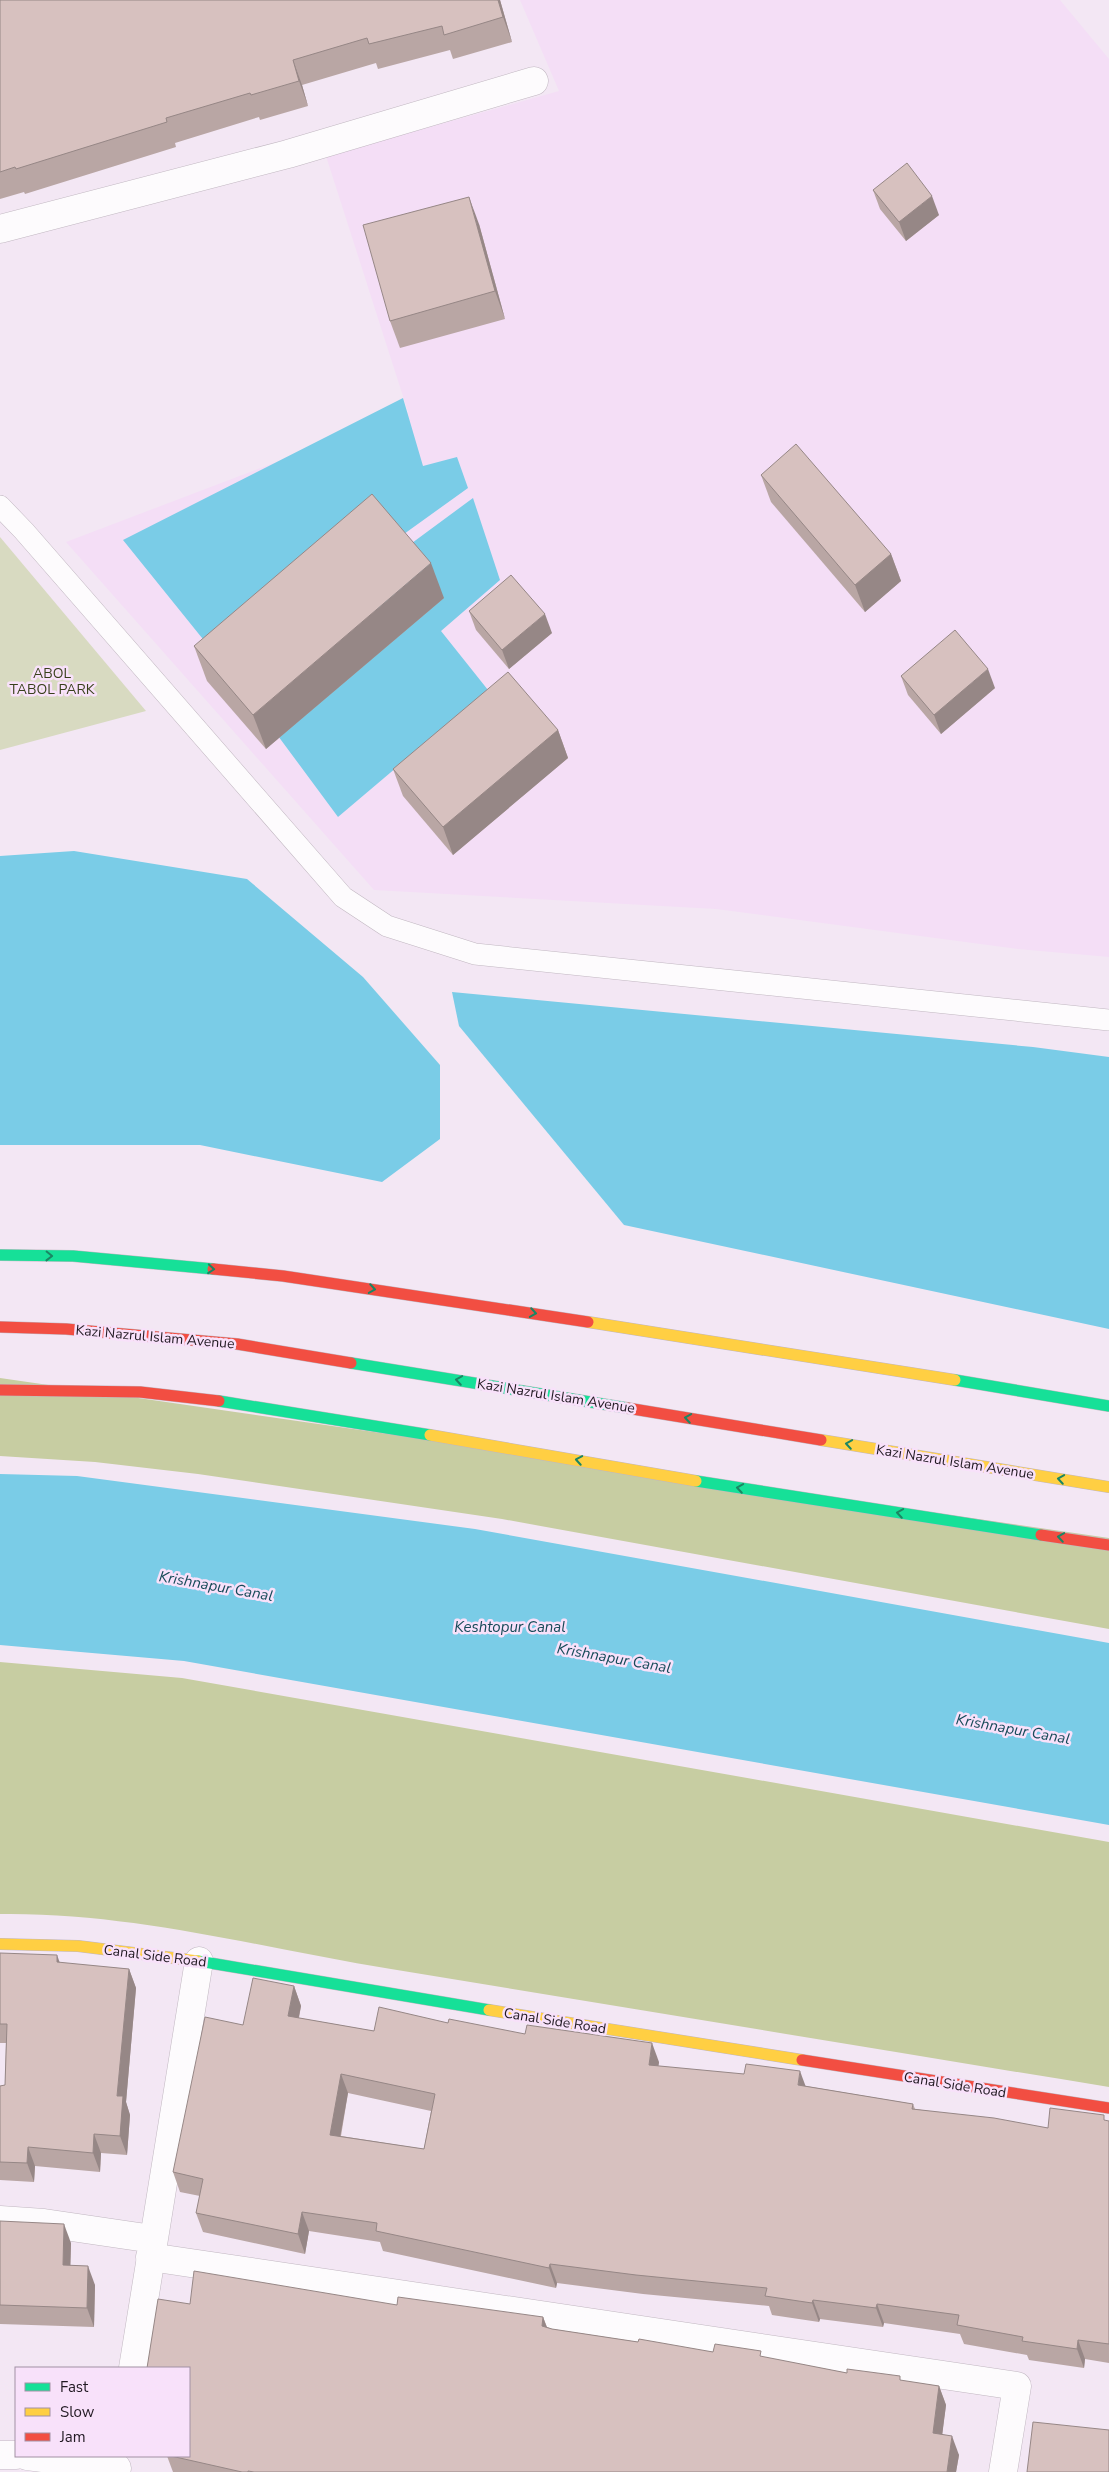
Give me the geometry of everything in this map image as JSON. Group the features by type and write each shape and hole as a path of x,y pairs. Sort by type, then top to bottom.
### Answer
{"street":[{"path":"0,229 288,154 534,82"},
{"path":"0,1255 73,1256 283,1276 740,1345 1109,1406"},
{"name":"Kazi Nazrul Islam Avenue","path":"0,1327 66,1329 236,1344 1109,1487"},
{"path":"0,1390 140,1392 213,1400 552,1455 700,1482 1109,1544"},
{"name":"Canal Side Road","path":"0,1944 78,1946 199,1961 632,2033 1109,2108"},
{"path":"133,2367 199,1961"},
{"path":"0,2220 44,2223 152,2248 1017,2386 1003,2472"},
{"path":"0,2455 15,2455"},
{"path":"37,2457 117,2465"}],"lane":[{"path":"0,506 24,531 343,897 387,926 475,954 1109,1020"}],"shaded area":[{"path":"520,0 1060,0 1109,59 1109,957 1018,949 716,909 374,890 66,542 408,412 326,156 559,91"}],"green space":[{"name":"ABOL TABOL PARK","path":"0,537 146,711 0,750"},
{"path":"0,1378 1109,1538 1109,1629 502,1519 198,1474 95,1462 0,1456"},
{"path":"0,1662 182,1678 1109,1842 1109,2087 343,1961 148,1925 49,1915 0,1914"}],"water":[{"path":"403,398 423,466 457,457 468,488 223,664 123,540"},
{"path":"473,498 500,580 441,631 488,690 338,817 233,675"},
{"path":"74,851 247,879 363,977 440,1065 440,1139 382,1182 200,1145 0,1145 0,856"},
{"path":"452,992 1033,1047 1109,1057 1109,1329 624,1225 459,1026"},
{"name":"Keshtopur Canal","path":"0,1474 77,1476 475,1529 1109,1643 1109,1825 184,1661 0,1645"}],"building":[{"path":"0,0 498,0 503,17 444,35 442,26 369,44 367,38 293,60 299,81 251,95 250,93 166,118 167,122 16,169 15,167 0,172"},
{"path":"907,163 932,196 899,222 873,190"},
{"path":"469,197 495,291 390,321 363,225"},
{"path":"796,444 891,554 855,585 761,475"},
{"path":"372,494 431,563 253,715 194,646"},
{"path":"511,575 545,614 502,650 469,611"},
{"path":"955,630 988,669 934,715 901,676"},
{"path":"508,672 558,730 443,827 393,769"},
{"path":"0,1953 57,1955 57,1962 129,1969 117,2096 123,2096 120,2136 94,2134 93,2153 28,2147 27,2163 0,2162 0,2086 5,2085 7,2024 0,2024"},
{"path":"253,1978 294,1986 288,2016 374,2031 379,2007 448,2023 449,2019 525,2034 527,2025 652,2043 649,2065 744,2074 746,2064 800,2071 798,2085 913,2104 912,2109 994,2118 1048,2128 1050,2108 1104,2115 1104,2120 1109,2121 1109,2344 1078,2340 1077,2349 1022,2341 1023,2337 957,2325 959,2315 877,2304 876,2308 813,2300 812,2303 765,2296 767,2288 550,2264 549,2268 376,2231 377,2223 302,2212 298,2234 196,2213 203,2179 173,2172 205,2017 243,2025","holes":["341,2074 435,2094 424,2149 330,2135"]},
{"path":"0,2221 64,2224 63,2265 88,2266 87,2308 0,2305"},
{"path":"194,2271 397,2305 398,2297 543,2317 542,2326 552,2329 638,2342 639,2339 713,2352 715,2344 761,2351 760,2356 847,2373 847,2369 900,2376 900,2380 939,2386 933,2433 952,2436 947,2472 242,2472 175,2457 190,2457 190,2367 147,2367 158,2299 190,2304"},
{"path":"1033,2422 1109,2430 1109,2472 1027,2472"}],"traffic: fast":[{"path":"0,1255 73,1256 213,1269"},
{"path":"351,1363 627,1408"},
{"path":"955,1380 1109,1406"},
{"path":"219,1401 430,1435"},
{"path":"696,1481 1041,1535"},
{"path":"198,1961 489,2010"}],"traffic: slow":[{"path":"588,1322 955,1380"},
{"path":"430,1435 696,1481"},
{"path":"821,1440 1109,1487"},
{"path":"0,1944 78,1946 198,1961"},
{"path":"489,2010 802,2060"}],"traffic: jam":[{"path":"213,1269 283,1276 588,1322"},
{"path":"0,1327 66,1329 237,1344 351,1363"},
{"path":"0,1390 140,1392 219,1401"},
{"path":"627,1408 821,1440"},
{"path":"1041,1535 1109,1545"},
{"path":"802,2060 1109,2108"}],"water label":[{"name":"Krishnapur Canal","path":"216,1586"},
{"name":"Krishnapur Canal","path":"614,1658"},
{"name":"Krishnapur Canal","path":"1013,1729"}]}
